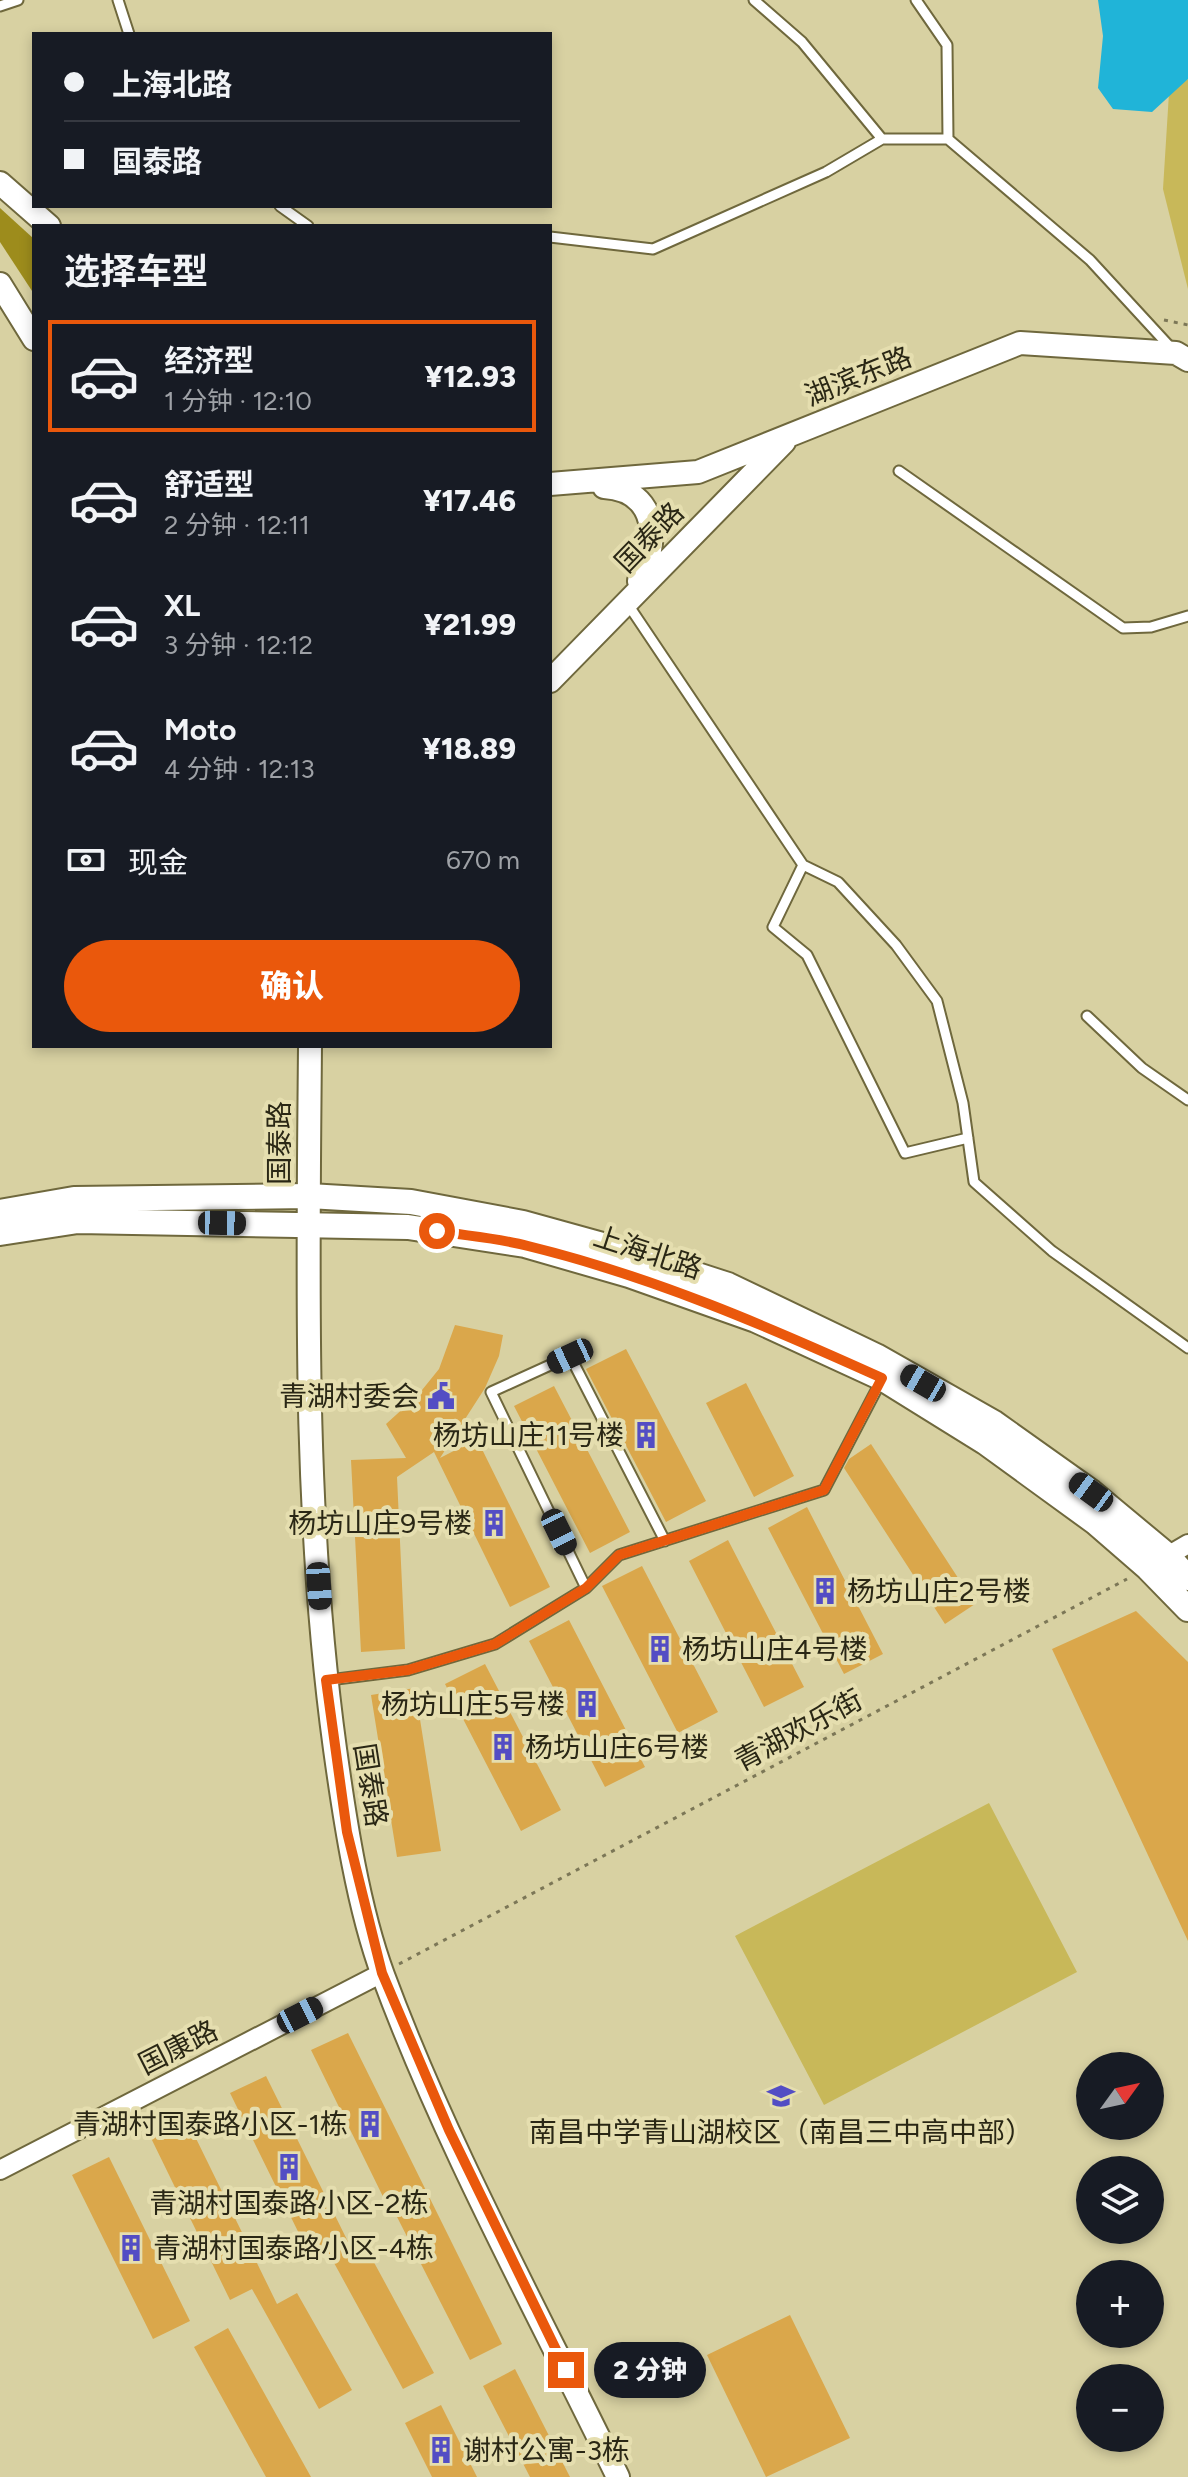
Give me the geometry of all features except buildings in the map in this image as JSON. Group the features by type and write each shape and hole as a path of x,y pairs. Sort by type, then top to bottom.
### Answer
{"main road":[{"name":"上海北路","path":"0,1212 74,1199 309,1196 411,1202 523,1223 728,1285 876,1356 994,1423 1091,1492 1168,1556 1188,1578"},
{"name":"上海北路","path":"0,1233 78,1221 408,1227 525,1245 629,1275 756,1320 882,1378 985,1442 1095,1522 1168,1556 1188,1609"}],"street":[{"path":"0,183 47,224"},
{"path":"0,284 32,336"},
{"name":"湖滨东路","path":"554,484 698,472 1020,343 1182,357"},
{"name":"国泰路","path":"552,679 792,435"},
{"path":"554,484 617,487 630,492 647,512 652,543 650,560 627,603"},
{"name":"国泰路","path":"310,1048 308,1225 314,1523 326,1680 347,1832 382,1973 449,2130 618,2477"},
{"name":"国康路","path":"0,2170 382,1973"}],"lane":[{"path":"0,6 18,0"},
{"path":"118,0 128,32"},
{"path":"754,0 802,42 882,139"},
{"path":"916,0 947,45 948,139"},
{"path":"552,237 653,249 826,172 882,139 948,139 1090,260 1182,357"},
{"path":"283,208 305,224"},
{"path":"899,471 1123,628 1151,627 1188,616"},
{"path":"627,603 803,865 838,882 896,945 937,1001 963,1103 974,1182 1052,1251 1188,1348"},
{"path":"803,865 773,927 807,955 905,1153 968,1138"},
{"path":"1087,1016 1142,1068 1188,1100"},
{"path":"586,1588 491,1392 570,1356 665,1541"},
{"path":"326,1680 408,1670 495,1644 586,1588 619,1555 824,1490 882,1378"}],"path":[{"name":"青湖欢乐街","path":"382,1973 1168,1556"}],"shaded area":[{"path":"1188,79 1188,289 1163,189 1169,93"},
{"path":"0,208 32,237 32,291 0,242"},
{"path":"989,1803 1077,1972 824,2105 735,1936"}],"water":[{"path":"1098,0 1188,0 1188,79 1152,112 1113,109 1098,88 1103,36"}],"place":[{"name":"青湖村委会","path":"441,1396"},
{"name":"杨坊山庄11号楼","path":"646,1435"},
{"name":"杨坊山庄9号楼","path":"494,1523"},
{"name":"杨坊山庄2号楼","path":"825,1591"},
{"name":"杨坊山庄4号楼","path":"660,1649"},
{"name":"杨坊山庄5号楼","path":"587,1704"},
{"name":"杨坊山庄6号楼","path":"503,1747"},
{"name":"南昌中学青山湖校区（南昌三中高中部）","path":"781,2096"},
{"name":"青湖村国泰路小区-1栋","path":"370,2124"},
{"name":"青湖村国泰路小区-2栋","path":"289,2167"},
{"name":"青湖村国泰路小区-4栋","path":"131,2248"},
{"name":"谢村公寓-3栋","path":"441,2450"}],"route":[{"path":"437,1231 525,1245 629,1275 756,1320 882,1378 824,1490 619,1555 586,1588 495,1644 408,1670 326,1680 347,1832 382,1973 449,2130 566,2370"}]}
